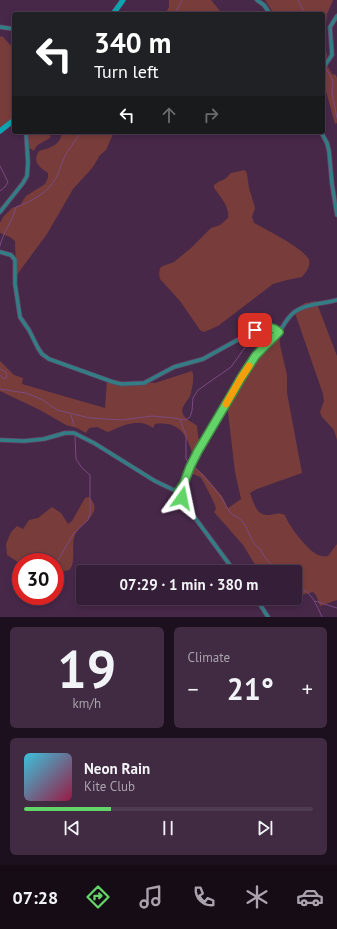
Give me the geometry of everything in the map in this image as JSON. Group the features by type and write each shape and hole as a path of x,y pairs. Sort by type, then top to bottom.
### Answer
{"street":[{"path":"114,12 123,0"},
{"path":"258,0 269,12"},
{"path":"325,65 332,55 330,30 331,24 337,16"},
{"path":"0,27 12,29"},
{"path":"0,131 12,122"},
{"path":"0,212 24,183 27,176 28,162 26,134"},
{"path":"322,134 329,151 337,216"},
{"path":"0,252 11,255 15,260 15,284 20,318 42,354 49,359 104,380 121,384 144,382 174,367 203,359 259,328 274,328 279,332"},
{"path":"178,492 184,483 198,451 256,355 279,332 289,317 301,308 337,300"},
{"path":"0,440 24,441 44,439 65,433 74,433 94,443 155,481 178,492 184,503 231,565"},
{"path":"260,605 268,617"}],"shaded area":[{"path":"169,0 211,0 220,11 166,12 169,7"},
{"path":"265,0 333,0 327,14 325,36 325,12 273,12"},
{"path":"2,36 12,47 12,119 0,128 0,37"},
{"path":"325,49 327,54 326,63 332,74 336,75 337,78 337,123 335,124 325,87"},
{"path":"27,134 49,134 51,137 39,144 34,151 28,147"},
{"path":"62,134 113,134 106,150 100,155 93,167 73,189 47,234 16,276 15,241 0,233 0,223 3,217 12,208 20,205 26,196 45,184 48,178 48,173 42,169 36,161 37,155 39,151 51,147 57,143"},
{"path":"245,170 255,208 252,217 254,223 284,240 306,255 309,260 308,269 302,277 273,284 218,326 204,332 200,330 180,301 160,279 160,268 174,262 211,228 220,225 228,218 228,210 222,198 214,188 214,185 225,179 231,173"},
{"path":"316,301 337,356 337,440 334,430 322,417 320,412 324,401 323,394 294,310 305,303"},
{"path":"279,332 280,345 287,375 287,393 302,473 257,489 250,493 254,505 258,511 265,515 279,513 285,515 298,536 316,554 328,556 337,544 337,600 320,606 316,595 313,592 302,595 302,565 256,565 243,545 214,512 216,509 201,478 188,472 191,464 204,475 222,496 228,508 241,499 235,472 227,404 243,372"},
{"path":"0,361 14,375 23,378 22,384 105,408 107,379 129,383 155,383 192,371 192,390 182,411 185,418 197,426 199,442 202,444 193,456 188,442 181,431 176,427 164,424 155,424 153,428 142,423 136,423 125,425 108,432 97,427 89,428 86,433 77,428 66,425 40,410 0,391"},
{"path":"89,497 93,502 95,507 94,512 74,537 73,563 69,570 64,571 64,553 12,553 12,558 7,555 6,544 11,532 17,526 23,529 29,520 38,518 52,507 61,513 68,524 72,521 85,498"}],"waterway":[{"path":"176,12 182,0"},
{"path":"298,0 303,12"},
{"path":"325,67 333,81 332,92 337,118"},
{"path":"0,246 16,207 28,202 49,188 56,178 66,155 80,134"},
{"path":"0,166 8,182 0,191"},
{"path":"0,389 26,393 43,400 57,410 90,418 122,420 152,416 185,420 190,417 193,398 198,390 231,367 246,346 271,330"},
{"path":"0,369 6,372 7,377 4,379 0,375"},
{"path":"71,415 74,425"},
{"path":"180,420 186,435 186,459 191,465"},
{"path":"62,553 74,533 88,520 90,514 90,475 82,468 76,459 75,435"},
{"path":"194,467 214,489 230,512 242,521 254,544 260,549 271,565"},
{"path":"302,589 309,594 315,602 322,617"},
{"path":"315,601 337,608"}],"slow traffic":[{"path":"226,404 249,366"}],"route":[{"path":"182,498 178,492 184,483 198,451 256,355 276,337 279,332 274,328 265,327 255,330"}]}
